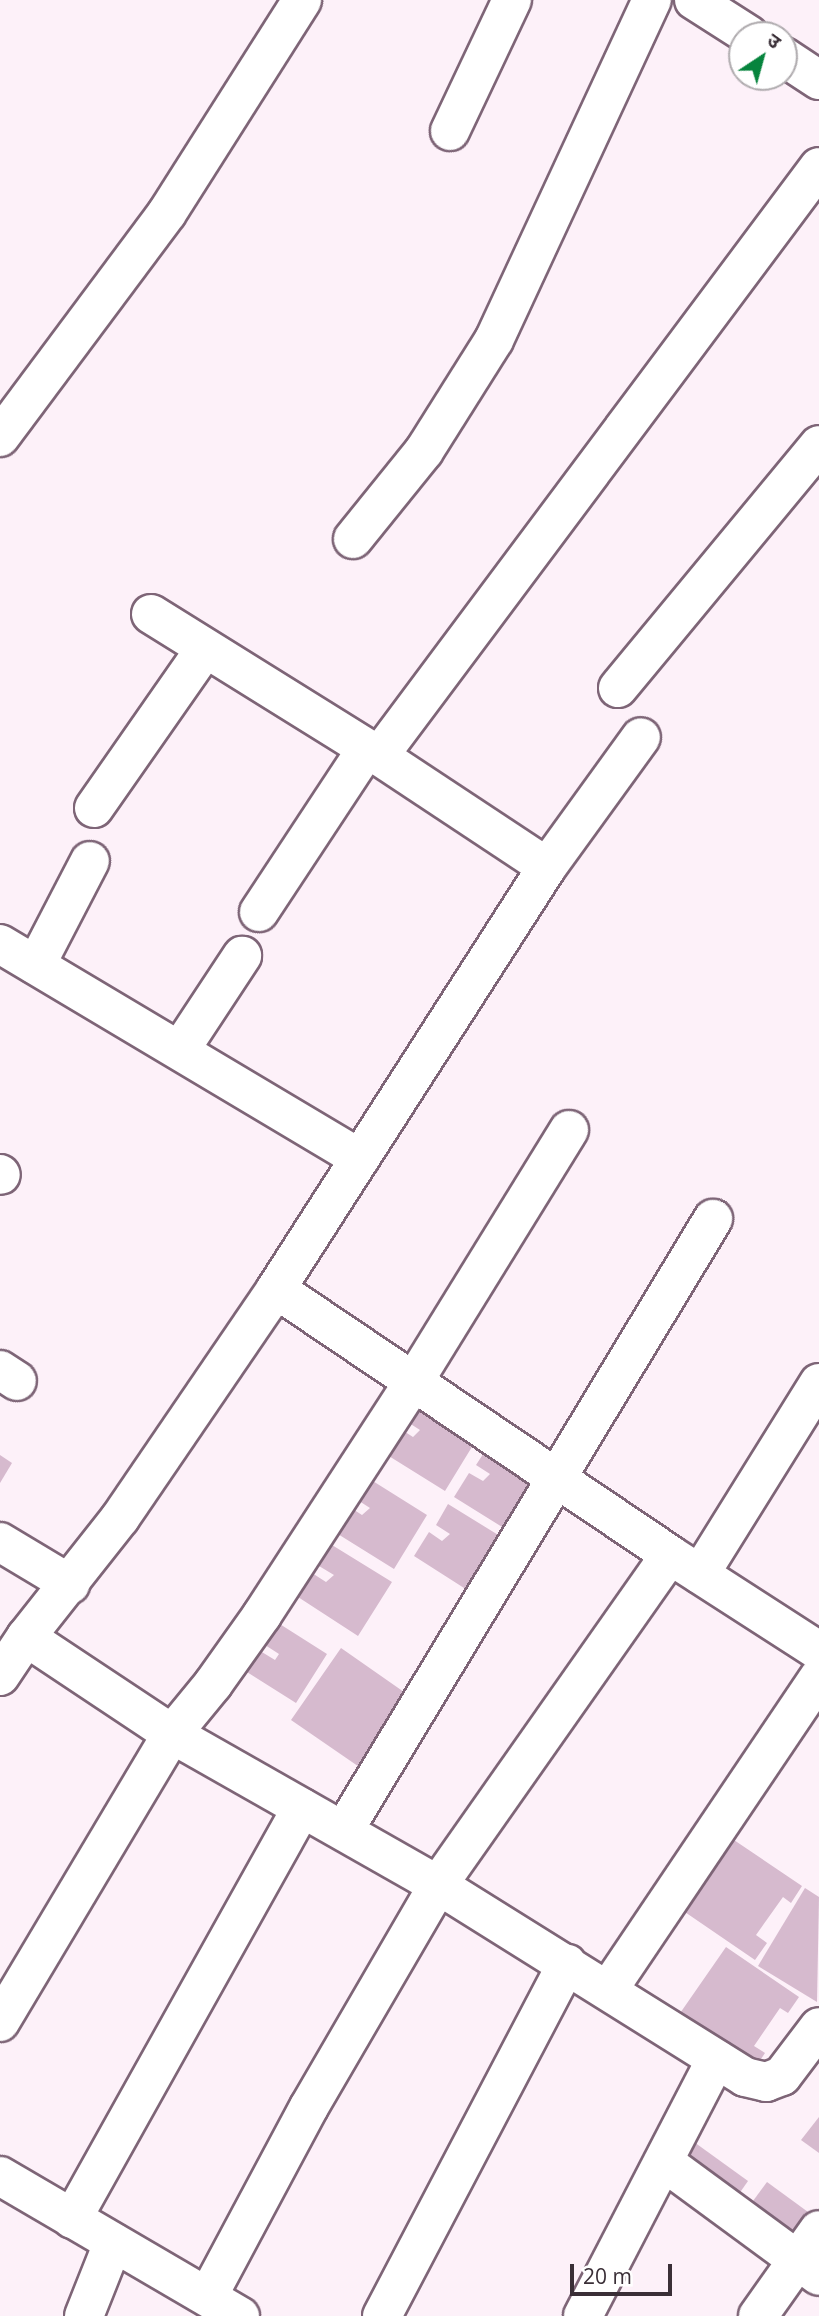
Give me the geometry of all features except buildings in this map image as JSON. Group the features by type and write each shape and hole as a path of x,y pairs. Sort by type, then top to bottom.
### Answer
{"street":[{"path":"0,437 167,213 302,0"},
{"path":"450,131 512,0"},
{"path":"353,539 424,452 494,340 652,0"},
{"path":"694,0 728,22"},
{"path":"798,66 819,79"},
{"path":"259,912 373,753 819,167"},
{"path":"618,688 819,445"},
{"path":"151,614 373,753 547,867"},
{"path":"94,808 205,649"},
{"path":"0,1676 26,1637 120,1518 276,1289 547,867 641,737"},
{"path":"36,965 90,861"},
{"path":"0,944 360,1159"},
{"path":"180,1050 242,956"},
{"path":"0,2022 172,1734 213,1684 262,1615 414,1381 569,1130"},
{"path":"344,1830 713,1219"},
{"path":"276,1289 819,1651"},
{"path":"0,2176 224,2306 323,2082 438,1885 685,1564 819,1382"},
{"path":"0,1542 70,1584"},
{"path":"26,1637 172,1734 438,1885 744,2077 766,2082 782,2076 819,2027"},
{"path":"608,1990 819,1677"},
{"path":"72,2219 302,1808"},
{"path":"382,2316 567,1964"},
{"path":"583,2316 716,2059"},
{"path":"664,2162 808,2268"},
{"path":"758,2316 808,2268 819,2230"},
{"path":"84,2316 113,2243"}]}
